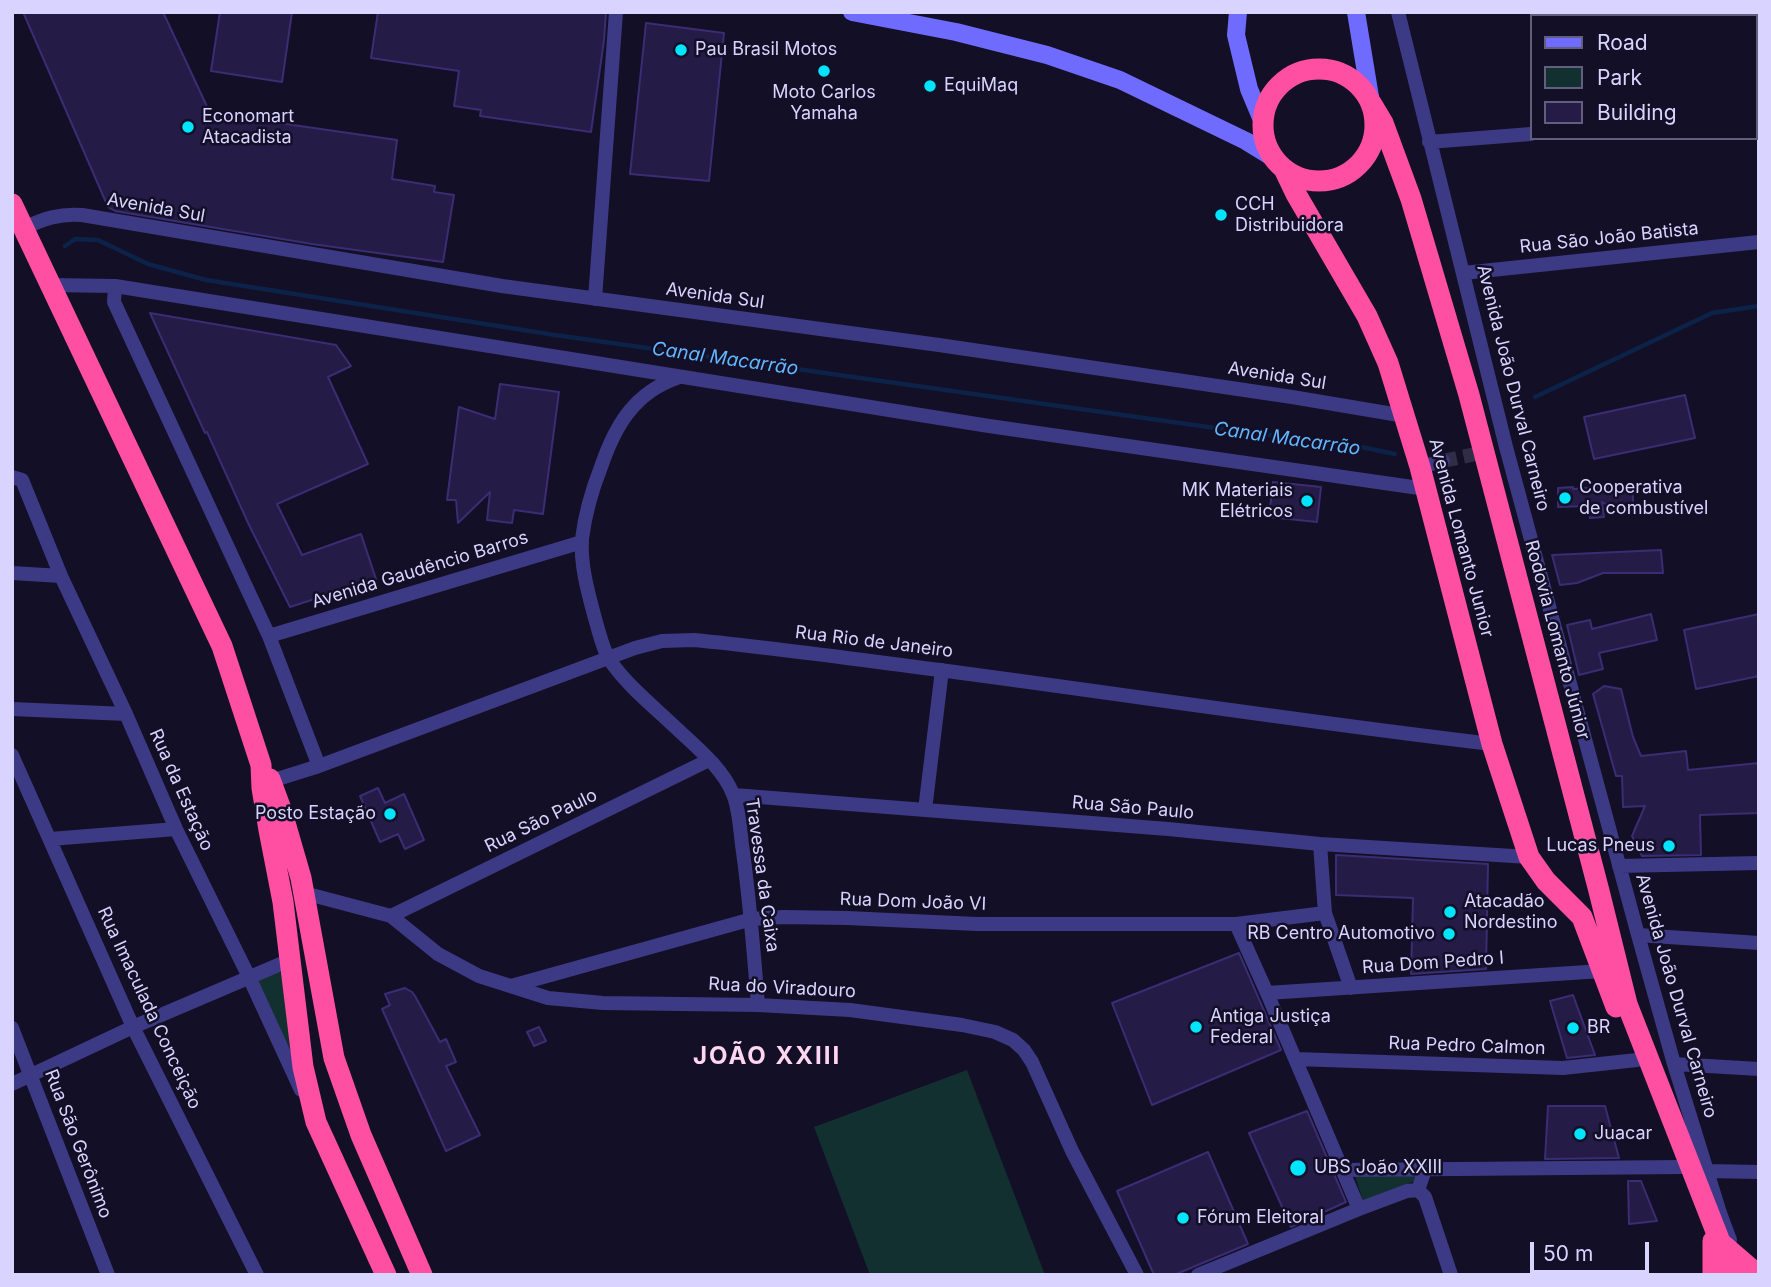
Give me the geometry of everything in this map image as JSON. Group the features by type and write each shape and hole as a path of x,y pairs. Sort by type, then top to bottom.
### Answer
{"highway":[{"path":"1313,69 1331,70 1348,76 1362,88 1371,103 1376,120 1375,138 1368,154 1357,168 1341,178 1322,182 1303,180 1279,164 1264,139 1262,120 1267,102 1278,85 1294,74 1313,69"},
{"name":"Rodovia Lomanto Júnior","path":"1371,103 1383,123 1411,199 1469,395 1627,1003 1716,1241 1725,1275"},
{"name":"Avenida Lomanto Junior","path":"1279,164 1367,316 1388,363 1420,467 1492,744 1529,857 1546,881 1582,917"},
{"path":"12,204 222,646 284,819 304,893 334,1058 361,1135 422,1275"},
{"path":"266,773 262,788 283,902 303,1068 316,1122 386,1275"},
{"name":"Rodovia Lomanto Júnior","path":"1582,917 1637,1060 1716,1241"},
{"path":"1716,1241 1735,1265 1758,1275"},
{"path":"1713,1275 1716,1241"}],"main road":[{"path":"852,12 956,32 1047,55 1120,80 1246,141 1279,164"},
{"path":"1238,12 1236,35 1249,89 1262,120"},
{"name":"Rodovia Lomanto Júnior","path":"1356,12 1371,103"}],"street":[{"path":"595,299 616,12"},
{"name":"Avenida João Durval Carneiro","path":"1398,12 1506,447 1674,1064 1735,1265"},
{"path":"1429,142 1530,134"},
{"name":"Avenida Sul","path":"24,228 45,218 67,214 82,215 502,286 953,347 1405,416"},
{"name":"Rua São João Batista","path":"1463,273 1759,242"},
{"path":"43,269 115,286 678,377 989,426 1426,489"},
{"path":"115,286 114,302 269,636 319,766"},
{"name":"Travessa da Caixa","path":"678,377 660,383 639,400 610,439 585,519 583,565 590,602 608,658 723,775 734,795 752,919 758,1005"},
{"path":"1490,451 1506,447"},
{"path":"1420,467 1443,461"},
{"name":"Rua da Estação","path":"12,477 22,480 61,576 176,829 316,1122"},
{"name":"Avenida Gaudêncio Barros","path":"269,636 582,541"},
{"path":"12,573 61,576"},
{"name":"Rua Rio de Janeiro","path":"266,773 319,766 635,648 662,641 694,640 942,670 1345,727 1492,744"},
{"path":"925,810 942,670"},
{"path":"12,709 126,714"},
{"name":"Rua Imaculada Conceição","path":"12,755 133,1027 257,1275"},
{"name":"Rua São Paulo","path":"391,916 709,760"},
{"name":"Rua São Paulo","path":"734,795 1168,829 1320,844 1529,857"},
{"path":"50,839 176,829"},
{"path":"1320,844 1325,913 1351,988"},
{"path":"1619,866 1759,863"},
{"name":"Rua do Viradouro","path":"304,893 391,916 438,954 479,976 548,998 603,1003 758,1005 850,1010 962,1025 995,1032 1013,1040 1024,1049 1032,1062 1072,1151 1137,1275"},
{"name":"Rua Dom João VI","path":"509,987 752,919 848,918 977,925 1236,924 1325,913"},
{"path":"1236,924 1359,1209"},
{"path":"1638,935 1759,943"},
{"path":"12,1084 133,1027 290,960"},
{"name":"Rua Dom Pedro I","path":"1267,993 1602,971"},
{"name":"Rua São Gerônimo","path":"12,1028 108,1275"},
{"name":"Rua Pedro Calmon","path":"1295,1059 1563,1068 1637,1060"},
{"path":"1674,1064 1759,1069"},
{"path":"1342,1170 1683,1167"},
{"path":"1418,1190 1425,1170"},
{"path":"1707,1171 1759,1171"},
{"path":"1198,1275 1359,1209 1407,1191 1418,1190"},
{"path":"1418,1190 1425,1197 1451,1275"}],"green space":[{"path":"278,972 286,974 295,1059 256,980"},
{"path":"967,1070 1045,1275 870,1275 814,1127"},
{"path":"1355,1176 1415,1176 1415,1181 1363,1201"}],"building":[{"name":"Economart Atacadista","path":"23,12 163,12 210,113 397,140 392,179 435,186 434,192 454,195 443,262 312,244 115,211 108,207"},
{"path":"220,12 292,12 282,82 211,71"},
{"path":"378,12 606,12 591,132 480,116 481,110 454,106 459,71 371,58"},
{"path":"646,23 724,33 709,181 630,174"},
{"path":"150,313 336,345 351,366 328,377 368,464 277,504 302,555 361,534 376,579 290,607"},
{"path":"500,384 559,392 543,514 514,510 512,523 487,520 490,492 458,523 456,500 447,500 459,407 495,419"},
{"path":"1685,395 1695,438 1594,459 1584,417"},
{"path":"1273,482 1321,487 1317,522 1269,517"},
{"path":"1632,484 1634,515 1621,513 1602,502 1604,517 1590,518 1588,506 1558,507 1558,488"},
{"path":"1661,550 1663,573 1603,573 1577,583 1560,585 1552,555"},
{"path":"1651,614 1657,640 1599,653 1603,669 1579,675 1567,625 1590,620 1592,629"},
{"path":"1759,614 1759,676 1696,689 1684,630"},
{"path":"1604,686 1621,689 1633,737 1641,756 1686,751 1688,770 1759,763 1759,813 1700,815 1701,855 1642,856 1632,836 1645,806 1623,807 1622,776 1616,776 1593,694"},
{"name":"Posto Estação","path":"378,788 385,803 404,794 424,840 405,849 398,834 380,842 360,796"},
{"path":"1336,855 1488,864 1486,969 1411,974 1413,898 1336,895"},
{"name":"Antiga Justiça Federal","path":"1239,953 1281,1050 1152,1105 1112,1003"},
{"path":"405,988 415,996 440,1042 446,1039 456,1062 446,1066 480,1135 446,1151 382,1009 390,1005 385,994"},
{"path":"1573,995 1595,1055 1567,1058 1550,1001"},
{"path":"539,1027 546,1041 534,1046 527,1032"},
{"name":"Juacar","path":"1548,1106 1605,1106 1619,1158 1545,1159"},
{"name":"UBS João XXIII","path":"1307,1111 1346,1202 1291,1227 1249,1133"},
{"name":"Fórum Eleitoral","path":"1208,1152 1248,1244 1174,1275 1154,1275 1117,1191"},
{"path":"1628,1181 1641,1181 1657,1221 1629,1224"}],"waterway":[{"name":"Canal Macarrão","path":"65,246 75,239 98,240 148,264 206,280 555,335 1361,447 1395,454"},
{"name":"Canal Macarrão","path":"1535,397 1712,313 1759,306"}],"tunnel":[{"path":"1443,461 1490,451"}],"place":[{"name":"Pau Brasil Motos","path":"681,50"},
{"name":"Moto Carlos Yamaha","path":"824,71"},
{"name":"EquiMaq","path":"930,86"},
{"name":"Economart Atacadista","path":"188,127"},
{"name":"CCH Distribuidora","path":"1221,215"},
{"name":"Cooperativa de combustível","path":"1565,498"},
{"name":"MK Materiais Elétricos","path":"1307,501"},
{"name":"Posto Estação","path":"390,814"},
{"name":"Lucas Pneus","path":"1669,846"},
{"name":"Atacadão Nordestino","path":"1450,912"},
{"name":"RB Centro Automotivo","path":"1449,934"},
{"name":"Antiga Justiça Federal","path":"1196,1027"},
{"name":"BR","path":"1573,1028"},
{"name":"Juacar","path":"1580,1134"},
{"name":"UBS João XXIII","path":"1298,1168"},
{"name":"Fórum Eleitoral","path":"1183,1218"}],"district":[{"name":"JOÃO XXIII","path":"767,1057"}]}
